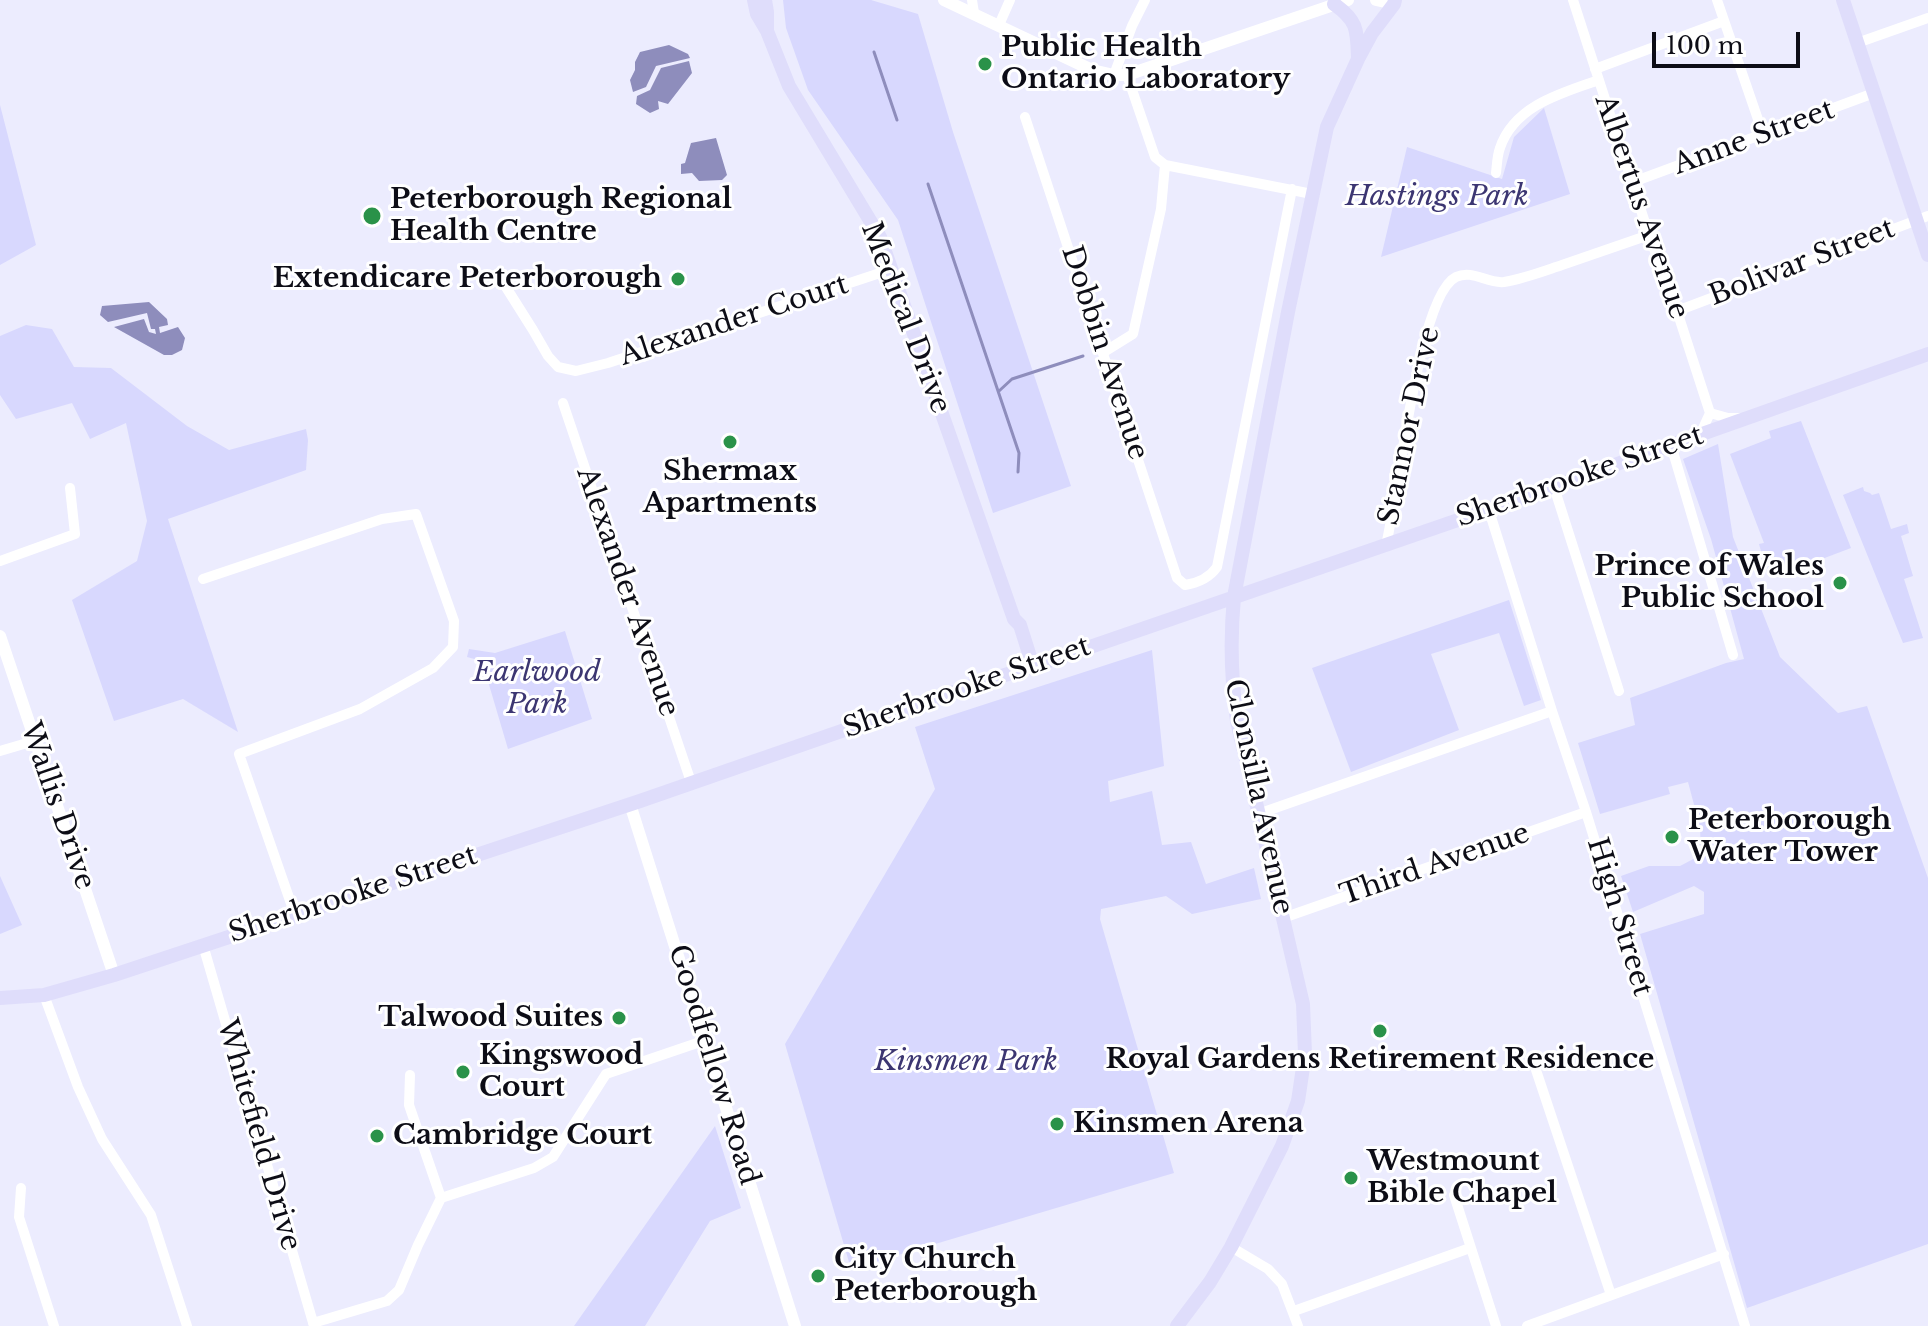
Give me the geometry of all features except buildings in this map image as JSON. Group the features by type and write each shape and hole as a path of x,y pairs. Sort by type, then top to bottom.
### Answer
{"main road":[{"name":"Medical Drive","path":"754,0 757,14 789,86 880,237 1014,619 1011,627 1029,667"},
{"name":"Medical Drive","path":"765,0 767,31"},
{"path":"1843,0 1874,93 1922,218 1928,255"},
{"name":"Clonsilla Avenue","path":"1177,1326 1210,1282 1231,1247 1282,1146 1298,1101 1305,1054 1303,1004 1237,721 1231,679 1234,597 1327,127 1372,33 1399,1"},
{"path":"1341,2 1357,28 1358,59"},
{"name":"Sherbrooke Street","path":"0,998 44,995 114,975 630,804 1554,487 1928,354"}],"street":[{"path":"944,0 973,6 999,25 1092,70 1120,75 1341,2"},
{"path":"999,25 1010,0"},
{"path":"1145,0 1132,26 1120,75 1155,157 1165,165 1312,194"},
{"path":"1376,0 1399,1"},
{"name":"Albertus Avenue","path":"1573,0 1710,413"},
{"path":"1717,0 1763,134"},
{"path":"1857,43 1928,18"},
{"path":"1595,69 1724,21"},
{"path":"1496,173 1500,148 1512,125 1535,105 1599,80"},
{"name":"Anne Street","path":"1633,182 1874,93"},
{"name":"Dobbin Avenue","path":"1025,117 1177,578 1185,585 1198,582 1217,567 1292,189"},
{"path":"1104,352 1133,334 1161,209 1165,165"},
{"name":"Bolivar Street","path":"1677,311 1922,218"},
{"name":"Stannor Drive","path":"1386,545 1424,341 1441,293 1454,277 1467,273 1501,283 1649,235"},
{"name":"Alexander Court","path":"504,284 548,356 558,367 576,371 892,269"},
{"name":"Alexander Avenue","path":"563,403 691,782"},
{"path":"1700,435 1710,413 1728,418 1746,418"},
{"path":"1671,445 1733,655"},
{"path":"1554,487 1619,691"},
{"path":"0,561 75,534 70,488"},
{"name":"High Street","path":"1487,510 1586,812 1745,1326"},
{"path":"203,579 382,519 416,514 454,621 453,647 433,668 360,709 239,754 295,915"},
{"name":"Wallis Drive","path":"0,636 114,975"},
{"path":"1258,814 1552,711"},
{"path":"0,751 34,741"},
{"name":"Goodfellow Road","path":"630,804 795,1326"},
{"name":"Third Avenue","path":"1283,918 1586,812"},
{"name":"Whitefield Drive","path":"203,945 313,1324"},
{"path":"44,995 78,1087 102,1139 151,1215 187,1326"},
{"path":"441,1198 534,1168 553,1157 606,1074 706,1040"},
{"path":"1535,1067 1611,1295"},
{"path":"313,1324 387,1301 399,1290 441,1198 409,1105 410,1075"},
{"path":"21,1188 19,1217 54,1326"},
{"path":"1454,1195 1496,1326"},
{"path":"1231,1247 1268,1269 1282,1284 1298,1326"},
{"path":"1294,1311 1470,1248"},
{"path":"1527,1326 1724,1254"}],"green space":[{"path":"783,0 871,0 918,14 953,132 1071,486 993,513 898,220 808,90 786,28"},
{"path":"0,105 36,245 0,265"},
{"name":"Hastings Park","path":"1544,108 1570,194 1381,257 1407,147 1502,179 1514,137"},
{"path":"26,325 52,329 74,367 111,368 187,426 229,450 306,429 306,470 168,519 238,732 183,699 114,721 72,600 137,561 147,521 126,423 90,439 72,403 16,419 0,395 0,336"},
{"path":"1801,421 1851,548 1777,576 1768,576 1759,544 1764,543 1730,454 1771,438 1769,431"},
{"path":"1718,444 1733,537 1780,657 1838,713 1867,706 1928,878 1928,1244 1747,1308 1640,934 1704,914 1704,892 1694,886 1633,912 1621,876 1649,866 1680,866 1701,855 1700,827 1688,782 1668,787 1670,794 1600,814 1578,743 1635,725 1630,698 1744,659 1711,539 1683,459"},
{"path":"1863,487 1872,495 1879,493 1891,529 1907,524 1909,533 1901,536 1913,576 1904,579 1923,638 1903,643 1843,495"},
{"path":"1509,600 1541,700 1524,706 1499,633 1431,654 1459,730 1351,772 1312,668"},
{"name":"Earlwood Park","path":"565,631 592,719 508,749 482,661 467,657 469,649 495,653"},
{"name":"Kinsmen Park","path":"1152,650 1164,766 1108,781 1110,802 1152,791 1162,845 1191,842 1206,884 1254,868 1261,899 1192,914 1166,896 1101,909 1100,919 1174,1173 851,1269 785,1044 935,789 915,727"},
{"path":"0,876 22,925 0,934"},
{"path":"715,1126 741,1208 710,1221 645,1326 574,1326"}],"shaded area":[{"path":"669,45 690,58 656,66 646,87 633,92 630,80 640,52"},
{"path":"689,61 692,73 668,104 658,101 659,109 650,113 636,104 637,96 650,90 661,68"},
{"path":"716,138 727,175 722,180 699,181 692,173 681,174 681,164 685,163 691,143"},
{"path":"149,302 167,319 168,325 159,327 160,333 178,327 185,338 182,350 164,355 114,327 144,319 149,332 156,334 155,329 151,329 147,313 108,322 100,315 102,306"}],"waterway":[{"path":"874,52 897,120"},
{"path":"928,184 1019,453 1018,472"},
{"path":"999,391 1012,379 1083,356"}],"place":[{"name":"Public Health Ontario Laboratory","path":"985,64"},
{"name":"Peterborough Regional Health Centre","path":"372,216"},
{"name":"Extendicare Peterborough","path":"678,279"},
{"name":"Shermax Apartments","path":"730,442"},
{"name":"Prince of Wales Public School","path":"1840,583"},
{"name":"Peterborough Water Tower","path":"1672,837"},
{"name":"Talwood Suites","path":"619,1018"},
{"name":"Royal Gardens Retirement Residence","path":"1380,1031"},
{"name":"Kingswood Court","path":"463,1072"},
{"name":"Kinsmen Arena","path":"1057,1124"},
{"name":"Cambridge Court","path":"377,1136"},
{"name":"Westmount Bible Chapel","path":"1351,1178"},
{"name":"City Church Peterborough","path":"818,1276"}]}
